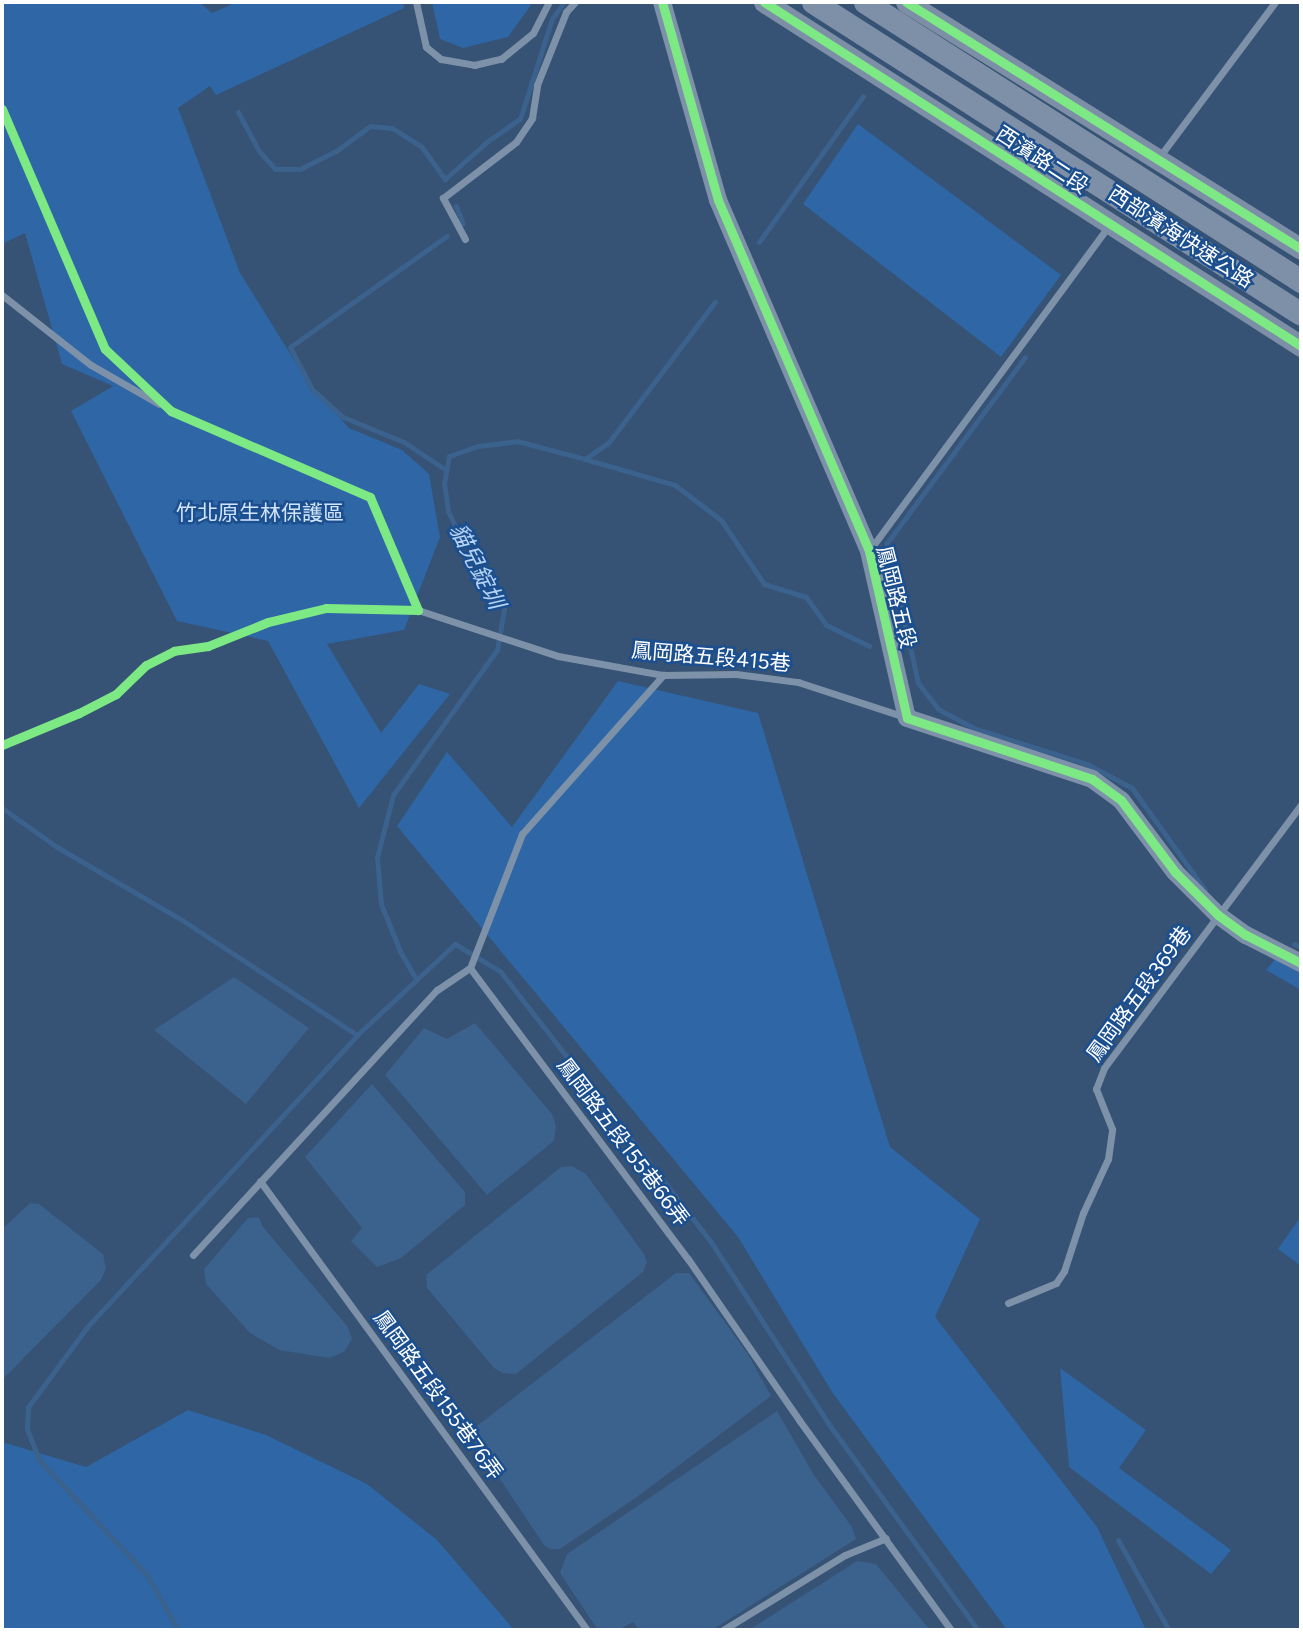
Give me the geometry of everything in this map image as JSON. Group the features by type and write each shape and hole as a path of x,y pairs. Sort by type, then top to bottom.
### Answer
{"highway":[{"name":"西部濱海快速公路","path":"813,2 1301,314"},
{"name":"西部濱海快速公路","path":"865,2 1301,281"}],"main road":[{"name":"西濱路二段","path":"764,2 1301,346"},
{"path":"906,2 1301,249"}],"street":[{"name":"鳳岡路五段","path":"663,2 718,200 869,551 907,718"},
{"path":"907,718 1092,779 1122,800 1175,872 1218,915 1246,935 1301,963"}],"lane":[{"path":"416,2 426,47 441,59 474,65 501,59 533,33 549,2"},
{"path":"465,239 443,198 516,142 532,118 537,85 566,12 575,2"},
{"path":"1157,160 1275,2"},
{"path":"2,109 105,349 171,411"},
{"path":"869,551 1109,224"},
{"path":"2,295 91,365 171,411 370,497 418,610"},
{"name":"鳳岡路五段415巷","path":"2,745 79,713 116,694 146,665 174,651 208,646 268,622 326,608 418,610 558,656 663,675 736,674 798,682 907,718"},
{"path":"193,1255 437,989 470,968 522,834 663,675"},
{"name":"鳳岡路五段369巷","path":"1008,1303 1056,1283 1064,1271 1083,1213 1108,1159 1112,1129 1096,1089 1104,1069 1301,805"},
{"name":"鳳岡路五段155巷66弄","path":"470,968 688,1259 799,1420 951,1630"},
{"name":"鳳岡路五段155巷76弄","path":"260,1181 587,1630"},
{"path":"723,1630 845,1555 886,1538"}],"green space":[{"name":"竹北原生林保護區","path":"2,2 199,2 212,13 237,2 403,2 404,8 216,95 210,86 178,108 240,273 309,384 349,428 402,450 429,474 440,537 404,630 327,644 381,733 419,684 450,694 359,808 268,641 177,621 71,411 113,386 62,364 25,233 2,244"},
{"path":"432,2 533,2 508,37 463,48 440,39"},
{"path":"858,124 1061,275 1001,357 803,204"},
{"path":"618,681 758,713 890,1147 980,1219 935,1317 1097,1527 1146,1630 1007,1630 832,1392 738,1237 397,826 447,752 512,827"},
{"path":"1277,957 1301,969 1301,990 1266,970"},
{"path":"1301,1216 1301,1266 1278,1249"},
{"path":"1060,1368 1146,1430 1119,1468 1231,1550 1211,1574 1069,1467"},
{"path":"188,1410 266,1435 367,1484 437,1540 514,1630 2,1630 2,1442 86,1467"}],"shaded area":[{"path":"234,977 309,1028 246,1104 154,1030"},
{"path":"475,1023 552,1114 556,1126 554,1141 487,1195 385,1075 424,1028 447,1039"},
{"path":"372,1084 465,1192 465,1205 401,1258 377,1267 351,1241 362,1228 305,1157"},
{"path":"572,1166 586,1174 647,1262 643,1272 516,1374 503,1373 494,1368 427,1288 426,1275 561,1167"},
{"path":"30,1203 39,1204 103,1254 106,1268 101,1280 2,1380 2,1229"},
{"path":"259,1217 263,1227 348,1327 352,1339 344,1352 329,1358 279,1350 250,1333 206,1284 204,1269 248,1218"},
{"path":"676,1273 689,1273 748,1354 771,1396 637,1497 560,1549 550,1549 544,1545 474,1440 473,1429"},
{"path":"777,1411 814,1475 852,1527 856,1539 712,1630 639,1630 633,1622 618,1630 598,1630 560,1573 567,1554"},
{"path":"857,1561 876,1564 930,1630 749,1630"}],"waterway":[{"path":"238,112 259,151 275,169 300,169 336,151 370,126 392,128 421,146 445,179 488,141 520,119 552,19 564,2"},
{"name":"貓兒錠圳","path":"759,242 863,96"},
{"path":"456,206 463,224"},
{"path":"446,470 404,442 343,417 312,389 290,347 447,236"},
{"name":"貓兒錠圳","path":"416,979 400,951 381,904 377,857 393,795 497,650 504,609 463,542 448,511 444,484 449,456 478,446 517,441 585,459 609,442 715,302"},
{"path":"1025,357 887,543 918,683 938,709 973,728 1087,764 1132,788 1205,890"},
{"path":"585,459 675,485 721,520 764,584 806,597 826,625 869,646"},
{"path":"2,808 57,847 182,920 357,1035"},
{"path":"178,1630 147,1575 39,1460 27,1428 28,1407 88,1326 357,1035 455,944 500,971 711,1242 828,1423 978,1630"},
{"path":"1294,944 1301,947"},
{"path":"1118,1540 1169,1630"}],"cycle path":[{"path":"662,2 718,200 869,551 907,718 1092,779 1121,800 1175,872 1218,915 1246,935 1301,963"},
{"path":"764,2 1301,346"},
{"path":"906,2 1301,249"},
{"path":"2,109 105,349 171,411 370,497 418,610 326,608 268,622 208,646 174,651 146,665 116,694 79,713 2,745"}]}
